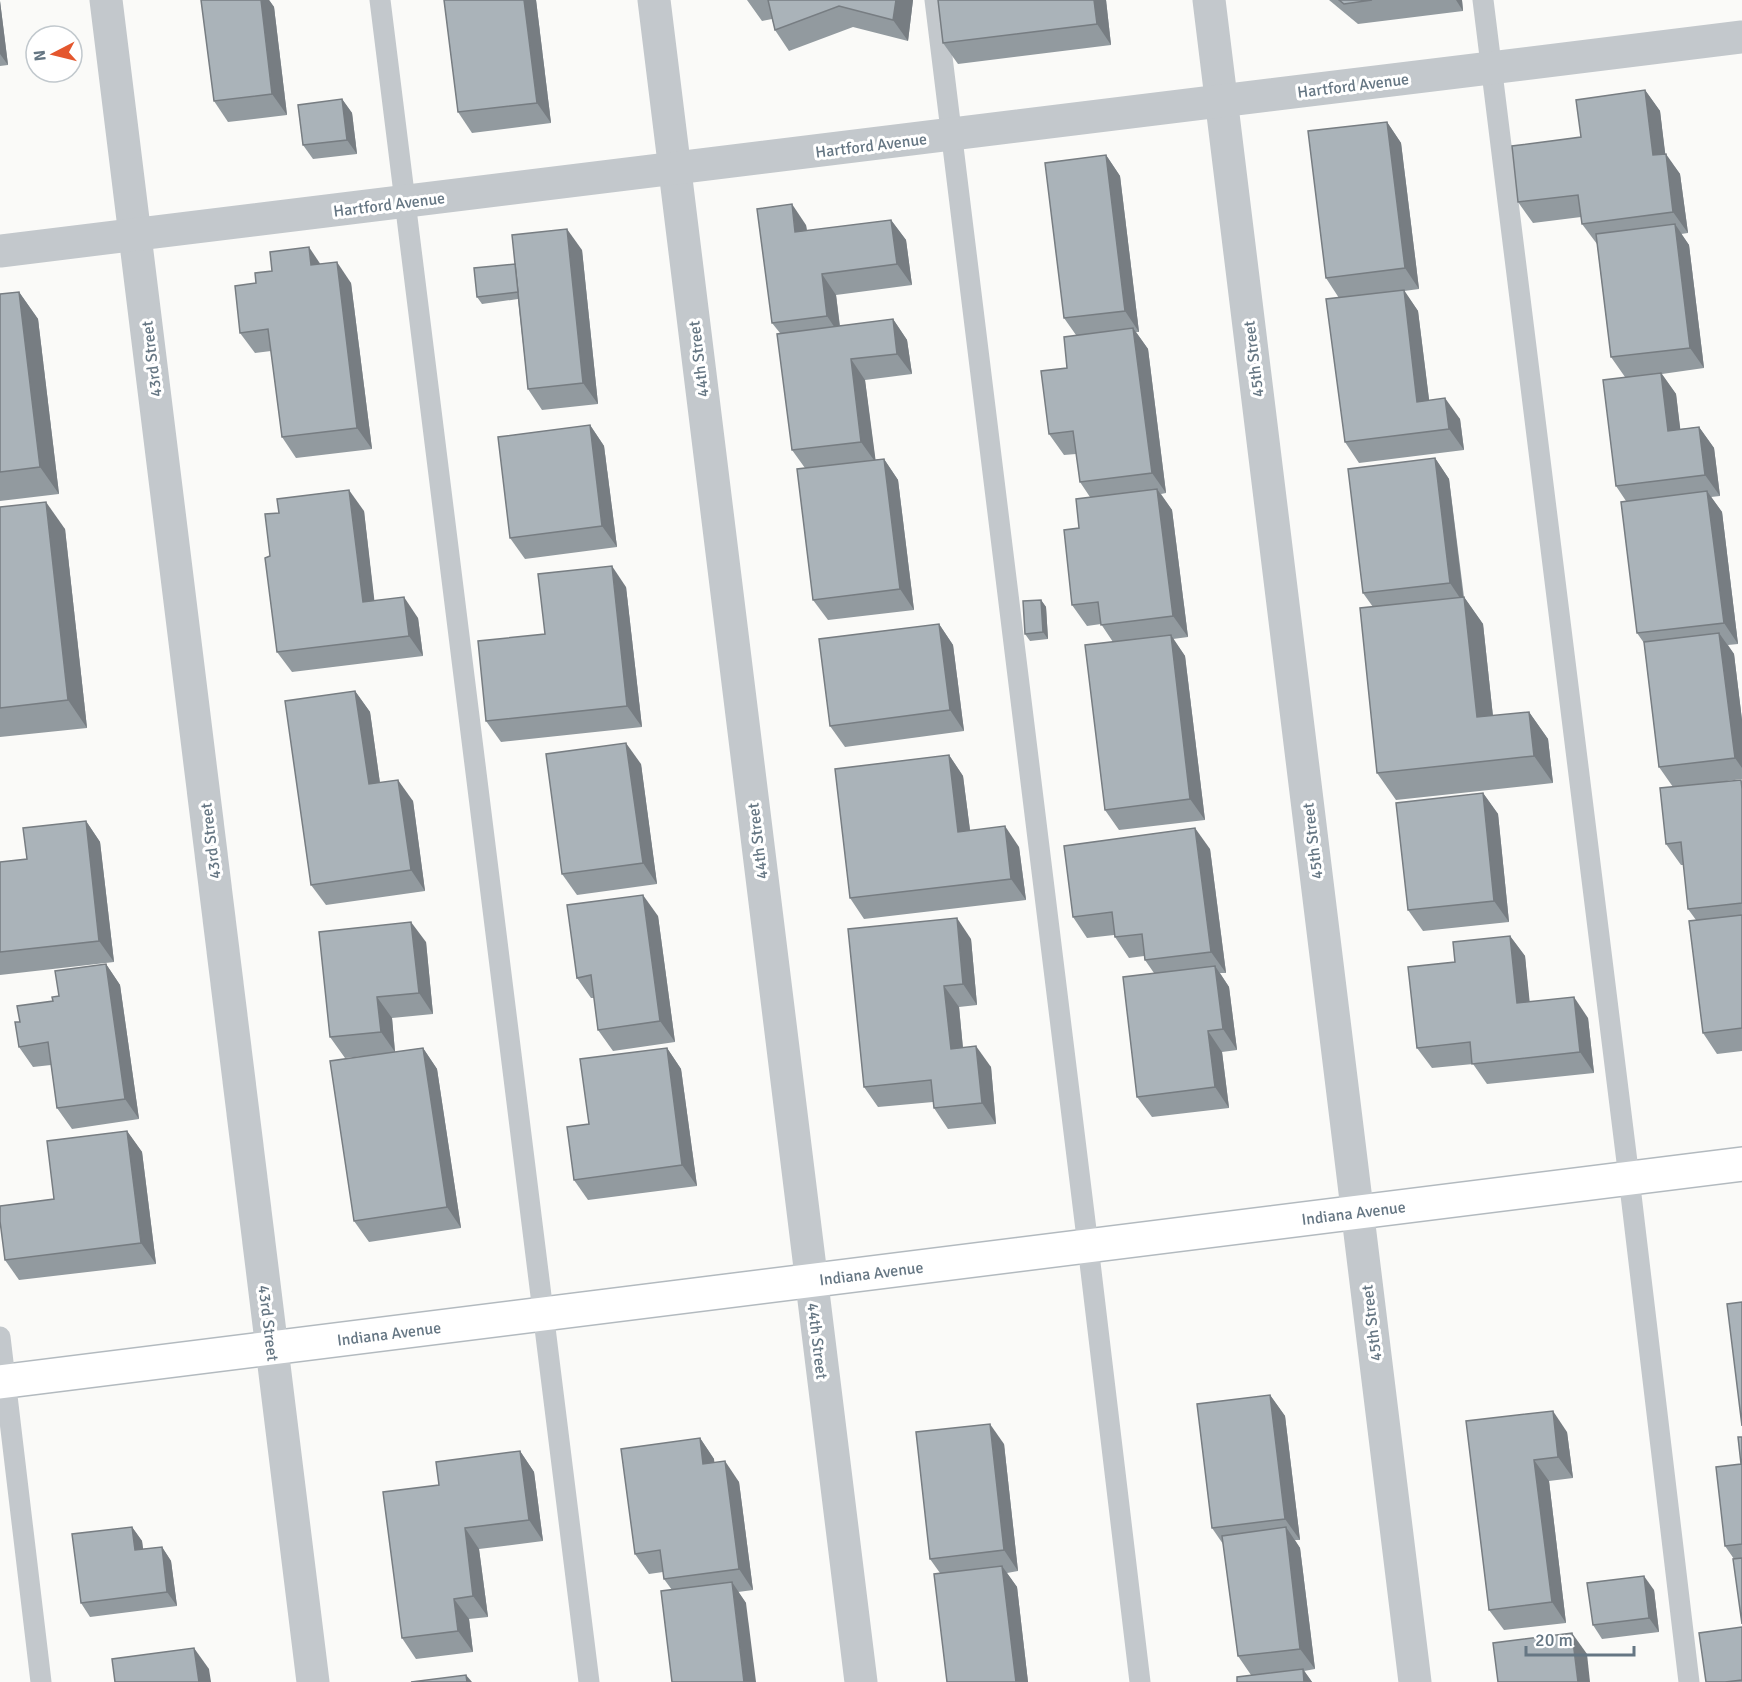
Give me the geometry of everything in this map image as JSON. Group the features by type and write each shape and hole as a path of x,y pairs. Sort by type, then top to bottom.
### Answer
{"main road":[{"name":"Indiana Avenue","path":"3,1381 1742,1164"}],"street":[{"name":"43rd Street","path":"106,0 313,1682"},
{"name":"44th Street","path":"654,0 861,1682"},
{"name":"45th Street","path":"1209,0 1415,1682"},
{"name":"Hartford Avenue","path":"0,251 1742,37"}],"lane":[{"path":"380,0 589,1682"},
{"path":"935,0 1140,1682"},
{"path":"1483,0 1689,1682"},
{"path":"0,1337 3,1381 41,1682"}],"building":[{"path":"201,0 261,0 272,94 214,101"},
{"path":"444,0 524,0 537,103 458,112"},
{"path":"768,0 896,0 893,20 839,6 775,30"},
{"path":"938,0 1094,0 1097,24 943,43"},
{"path":"1339,0 1372,0 1344,4"},
{"path":"1645,90 1653,155 1666,154 1673,212 1582,224 1578,195 1518,202 1512,146 1581,137 1576,100"},
{"path":"342,99 347,140 303,145 298,105"},
{"path":"1387,122 1405,268 1326,278 1308,131"},
{"path":"1106,155 1125,311 1064,318 1045,163"},
{"path":"792,204 795,232 891,220 897,264 822,274 827,316 772,323 757,209"},
{"path":"1675,224 1690,348 1611,357 1596,234"},
{"path":"567,229 583,383 528,389 512,235"},
{"path":"309,247 311,265 337,262 357,428 282,437 268,329 240,333 235,286 256,283 255,273 272,271 270,252"},
{"path":"515,264 518,292 477,297 474,268"},
{"path":"1404,290 1417,402 1445,398 1449,429 1345,442 1326,299"},
{"path":"19,292 40,467 0,472 0,294"},
{"path":"893,319 897,354 851,359 861,442 792,450 777,334"},
{"path":"1133,328 1152,473 1080,482 1073,431 1049,434 1041,371 1067,368 1064,337"},
{"path":"1661,373 1668,431 1699,427 1705,475 1616,486 1603,380"},
{"path":"590,425 602,526 510,538 498,437"},
{"path":"1435,458 1450,583 1363,593 1348,469"},
{"path":"884,459 900,589 813,600 797,469"},
{"path":"1157,489 1173,616 1101,625 1098,602 1072,605 1064,530 1079,528 1076,499"},
{"path":"349,490 363,602 404,597 409,636 277,652 265,558 270,556 265,514 279,513 277,499"},
{"path":"1707,491 1724,623 1637,633 1621,502"},
{"path":"46,502 68,700 0,708 0,507"},
{"path":"612,566 627,706 486,721 478,641 545,634 538,574"},
{"path":"1464,597 1477,717 1529,712 1534,756 1377,773 1360,608"},
{"path":"1041,600 1043,632 1025,634 1023,601"},
{"path":"939,624 950,710 830,726 819,639"},
{"path":"1719,633 1735,758 1659,767 1644,642"},
{"path":"1171,635 1190,799 1105,810 1085,645"},
{"path":"355,691 369,784 398,780 411,870 311,885 285,701"},
{"path":"626,743 643,863 562,874 546,754"},
{"path":"949,755 958,832 1005,826 1011,879 850,898 835,769"},
{"path":"1741,780 1742,903 1688,909 1681,842 1666,844 1660,788"},
{"path":"1483,793 1494,901 1408,910 1396,803"},
{"path":"86,821 99,941 0,952 0,862 27,859 23,828"},
{"path":"1195,828 1211,952 1145,960 1142,934 1115,937 1112,912 1073,917 1064,846"},
{"path":"643,895 660,1021 598,1030 591,975 577,978 567,905"},
{"path":"1742,915 1742,1028 1703,1033 1689,921"},
{"path":"957,918 963,984 944,986 951,1049 976,1046 982,1103 934,1108 931,1080 864,1087 848,929"},
{"path":"411,922 419,993 377,997 381,1032 330,1037 319,932"},
{"path":"1510,936 1517,1003 1574,997 1580,1052 1472,1064 1470,1042 1417,1048 1408,967 1455,962 1453,942"},
{"path":"106,964 125,1099 57,1108 48,1042 19,1047 15,1022 20,1022 17,1006 53,1001 52,997 59,996 55,971"},
{"path":"1215,966 1223,1029 1208,1031 1215,1087 1137,1097 1123,977"},
{"path":"423,1048 447,1207 354,1221 330,1061"},
{"path":"667,1048 682,1165 574,1180 567,1127 589,1124 580,1059"},
{"path":"127,1131 141,1243 5,1260 0,1206 54,1199 47,1141"},
{"path":"1742,1302 1742,1426 1727,1304"},
{"path":"1270,1395 1285,1519 1212,1528 1197,1404"},
{"path":"1553,1411 1558,1457 1534,1460 1552,1602 1489,1610 1466,1421"},
{"path":"990,1424 1004,1550 930,1559 916,1432"},
{"path":"1738,1437 1742,1437 1742,1544 1725,1546 1716,1467 1741,1464"},
{"path":"700,1438 703,1464 725,1461 739,1569 664,1579 660,1550 635,1554 621,1449"},
{"path":"520,1451 529,1520 465,1528 473,1596 454,1599 458,1631 402,1638 383,1492 439,1485 436,1462"},
{"path":"132,1527 135,1550 162,1547 167,1592 81,1603 72,1534"},
{"path":"1286,1527 1300,1649 1238,1656 1222,1536"},
{"path":"1742,1558 1742,1624 1733,1559"},
{"path":"1002,1566 1016,1682 947,1682 934,1574"},
{"path":"1644,1576 1649,1618 1593,1625 1587,1583"},
{"path":"732,1582 744,1682 672,1682 661,1591"},
{"path":"1742,1627 1742,1680 1706,1682 1699,1633"},
{"path":"1572,1633 1578,1682 1498,1682 1493,1643"},
{"path":"194,1648 199,1682 115,1682 112,1659"},
{"path":"1303,1669 1304,1682 1237,1682 1237,1677"},
{"path":"466,1675 467,1682 411,1682"}]}
